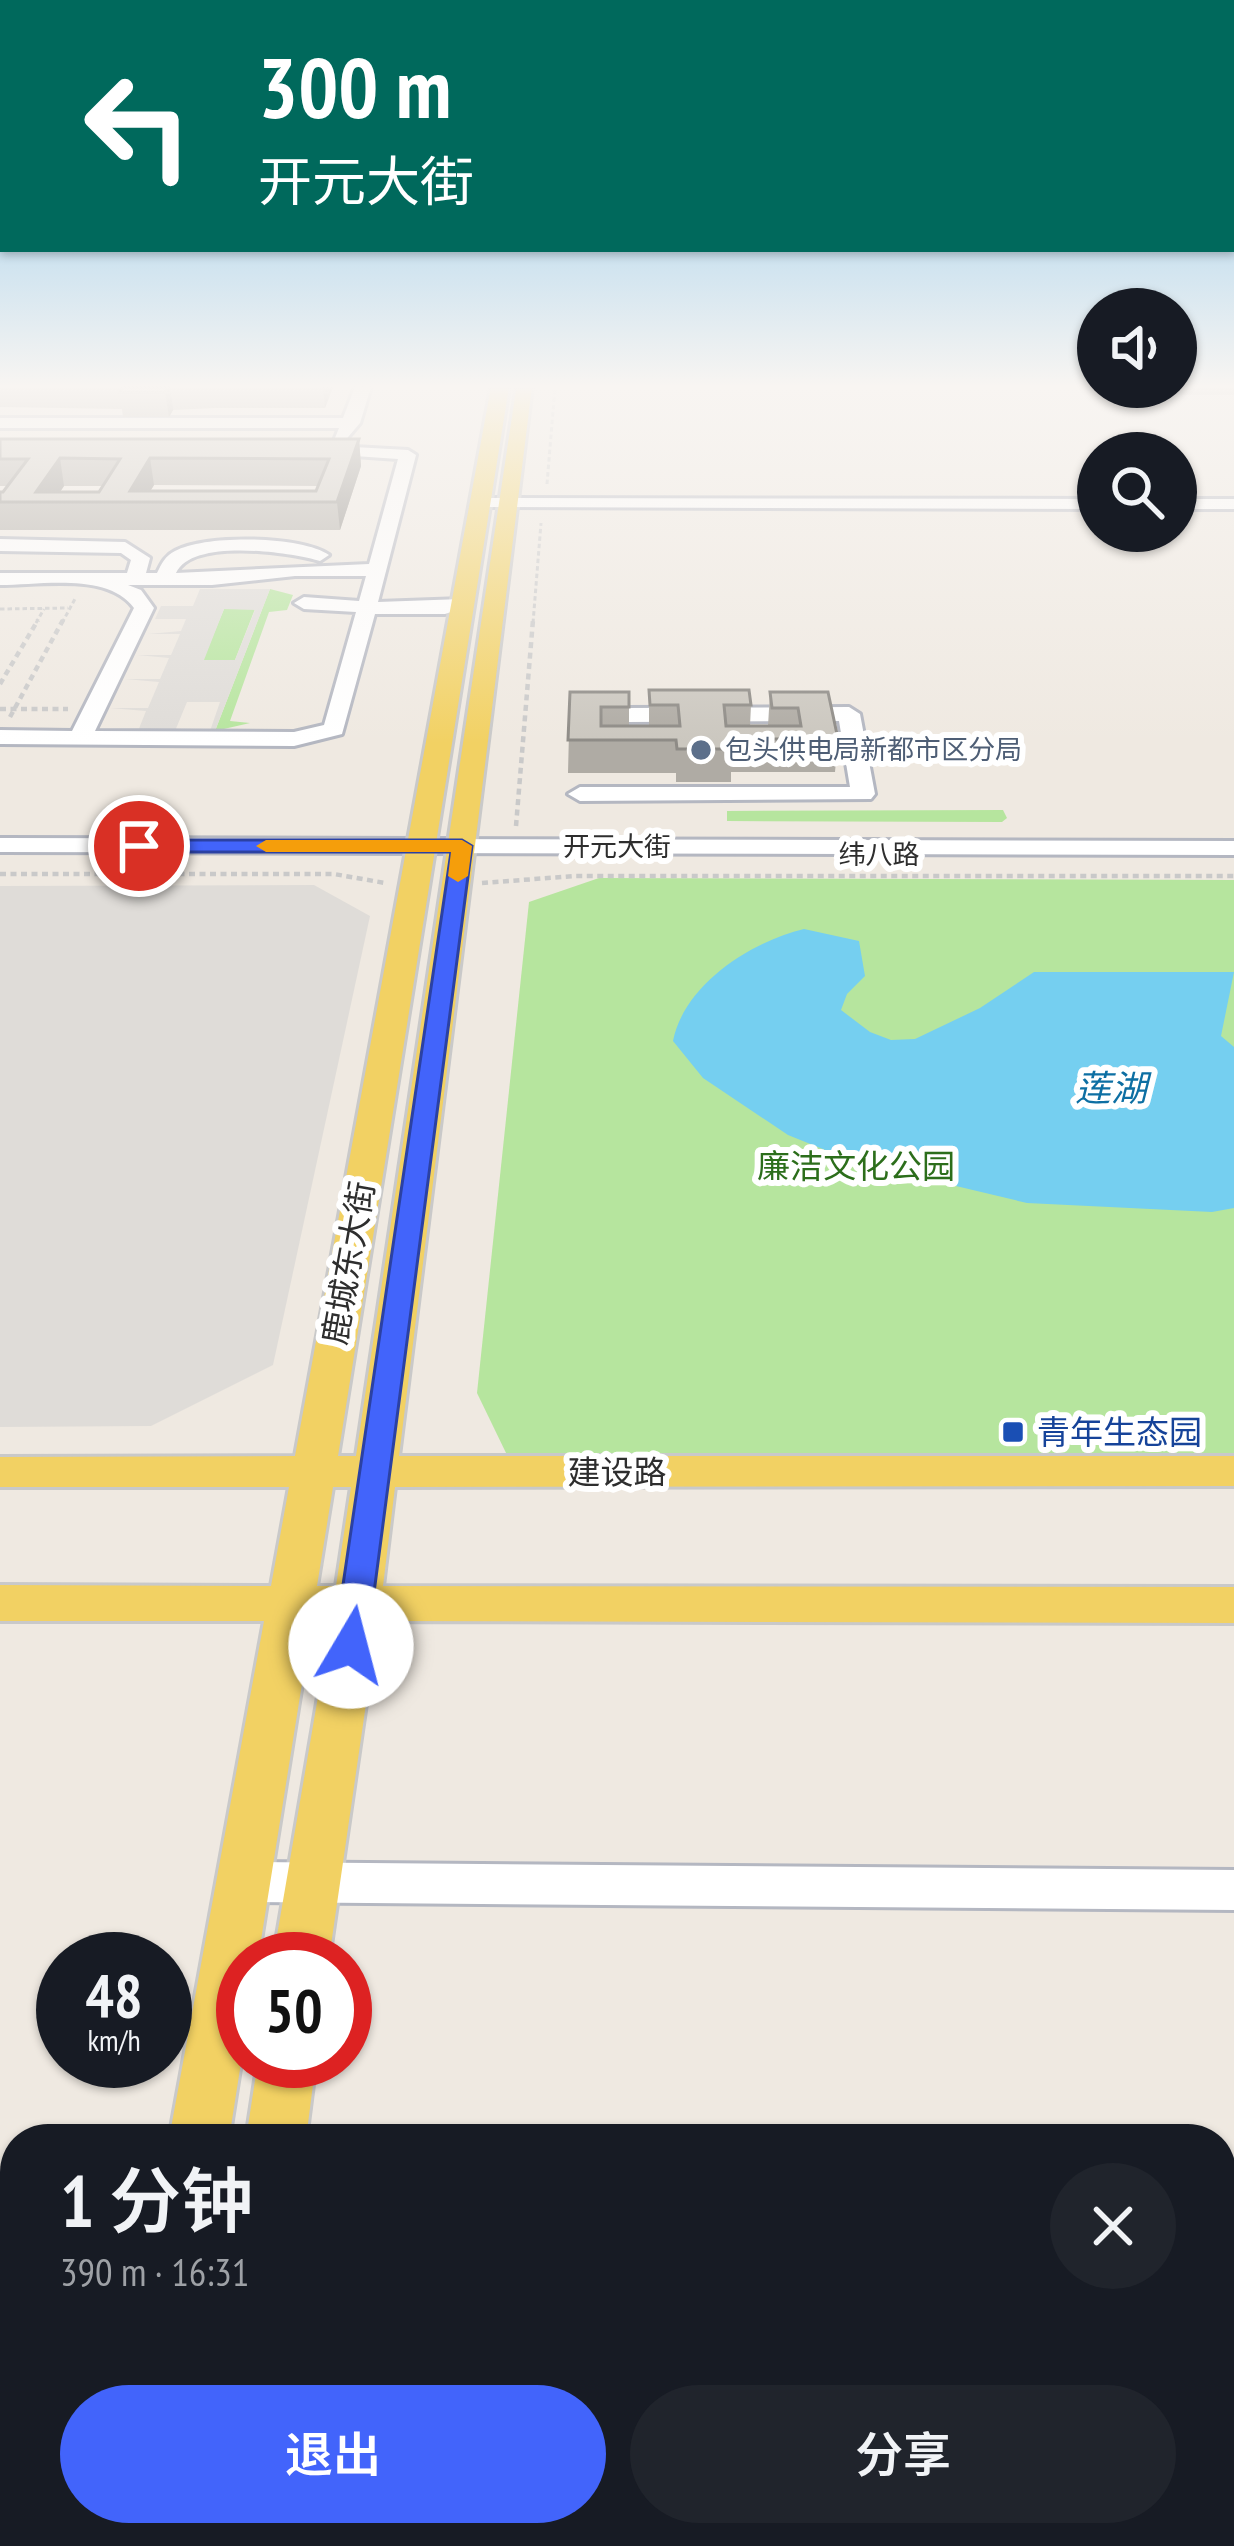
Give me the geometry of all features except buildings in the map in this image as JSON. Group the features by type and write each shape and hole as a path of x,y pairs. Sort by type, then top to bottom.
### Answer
{"main road":[{"name":"鹿城东大街","path":"202,2124 480,506"},
{"name":"鹿城东大街","path":"305,1932 357,1604 510,506"},
{"name":"建设路","path":"0,1472 1234,1471"},
{"path":"0,1603 1234,1605"},
{"path":"278,2124 283,2088"}],"street":[{"path":"4,729 80,738 294,739 329,732 337,727 394,506"},
{"path":"0,545 125,548 141,558 134,580"},
{"path":"164,580 176,558 200,549 303,549 322,557 314,571"},
{"path":"81,588 134,580 377,570"},
{"path":"0,579 126,590 144,608 80,738"},
{"path":"304,603 430,611 462,605"},
{"path":"580,794 863,794 849,714 626,716"},
{"path":"703,794 710,847"},
{"name":"开元大街","path":"0,845 1234,848"},
{"path":"242,1882 1234,1890"}],"path":[{"path":"521,831 513,822 541,523 548,517"},
{"path":"4,729 81,588"},
{"path":"0,609 70,608"},
{"path":"0,684 44,609"},
{"path":"0,709 95,710"},
{"path":"0,874 334,874 376,884"},
{"name":"纬八路","path":"524,883 575,875 1234,877"}],"green space":[{"path":"270,589 293,595 287,610 269,612 230,721 250,723 215,731"},
{"path":"224,609 255,609 235,660 203,660"},
{"path":"1003,810 1007,818 1002,822 727,821 727,811"},
{"name":"廉洁文化公园","path":"599,878 1234,880 1234,1453 507,1455 477,1393 529,902"}],"shaded area":[{"path":"200,589 270,589 215,731 210,731 220,702 187,702 175,731 138,731 146,711 110,708 148,708 159,682 125,679 160,679 169,658 137,655 171,655 180,634 148,634 181,631 186,619 155,619 161,606 193,606","holes":["224,609 255,610 235,660 204,660"]},
{"path":"314,885 370,916 273,1365 151,1426 0,1427 0,886"}],"water":[{"name":"莲湖","path":"804,929 859,941 865,976 847,994 841,1010 870,1032 891,1040 915,1039 980,1008 1034,972 1234,972 1221,1036 1234,1047 1234,1208 1212,1212 1027,1203 855,1162 788,1135 703,1078 673,1041 691,1002 722,969 762,944"}],"slow traffic":[{"path":"266,846 462,846 458,876"}],"place":[{"name":"包头供电局新都市区分局","path":"701,750"},
{"name":"青年生态园","path":"1013,1432"}],"route":[{"path":"139,846 462,846 351,1646"}]}
